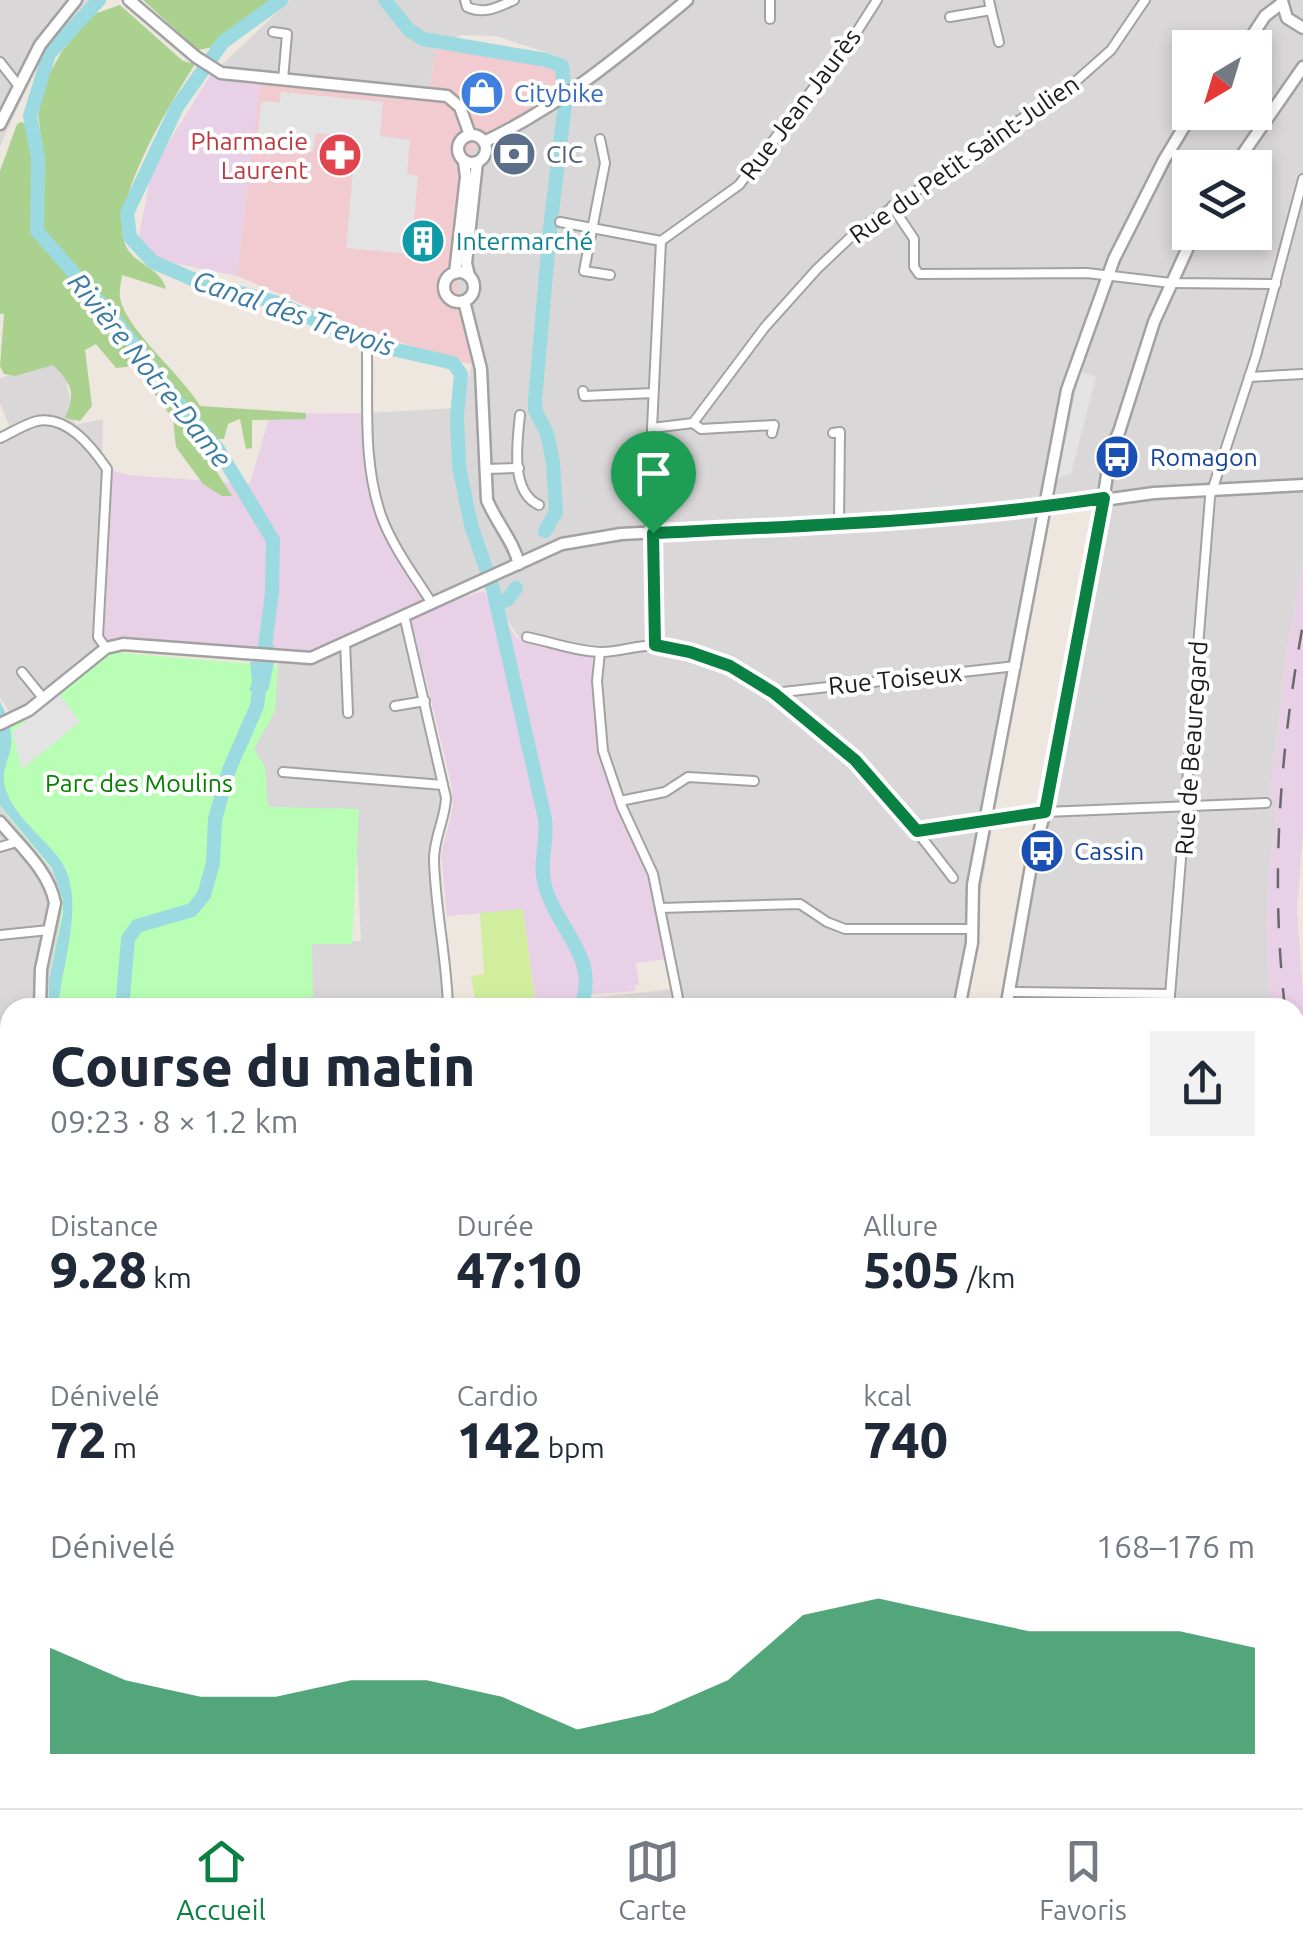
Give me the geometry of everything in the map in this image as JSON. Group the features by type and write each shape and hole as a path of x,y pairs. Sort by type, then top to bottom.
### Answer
{"street":[{"path":"0,124 48,32 76,0"},
{"path":"129,0 212,70 234,76 447,96 460,107 470,134 484,142 486,153 478,162 466,264 474,290 464,301"},
{"path":"465,0 474,10 488,11 514,0"},
{"path":"484,142 515,128 565,96 687,0"},
{"path":"770,0 770,20"},
{"name":"Rue Jean Jaurès","path":"664,238 739,185 877,0"},
{"name":"Rue du Petit Saint-Julien","path":"693,423 736,363 817,270 855,233 1075,82 1111,50 1145,0"},
{"path":"1256,30 1282,2 1287,18 1303,28"},
{"path":"950,17 990,5 999,42"},
{"path":"272,32 288,34 283,80"},
{"path":"0,62 18,86"},
{"path":"1245,150 1303,67"},
{"path":"961,998 972,930 972,891 1068,390 1108,274 1183,130"},
{"path":"464,301 451,299 446,292 447,279 455,273 466,177 458,144 470,134"},
{"path":"600,140 605,162 584,271 610,275"},
{"path":"464,161 478,162"},
{"name":"Rue de Beauregard","path":"1170,998 1212,489 1249,377 1303,180"},
{"path":"892,206 914,239 914,267 919,274 1108,274 1172,283 1276,284"},
{"path":"560,222 664,238 652,428 655,645"},
{"path":"1008,998 1111,449 1120,432 1138,368 1188,250"},
{"path":"455,273 469,276"},
{"path":"464,301 482,369 488,500 494,518 514,544 519,564"},
{"path":"367,353 367,432 375,494 393,540 430,602"},
{"path":"1249,377 1303,374"},
{"path":"583,391 584,396 653,393"},
{"path":"520,415 520,486 524,494 540,504"},
{"path":"0,438 36,421 62,423 72,429 107,470 98,637 106,648"},
{"path":"652,428 693,423 701,429 774,425 772,433"},
{"path":"833,433 840,432 839,524"},
{"path":"484,469 519,468"},
{"path":"6,721 106,648 124,644 311,658 562,544 622,534 839,524 1046,508 1104,498 1303,485"},
{"path":"404,615 444,785 445,812 436,836 434,862 448,998"},
{"path":"527,637 600,652 655,645 730,666 774,693 855,760 954,878"},
{"path":"346,642 348,713"},
{"path":"600,652 597,682 603,751 620,802 652,874 678,998"},
{"name":"Rue Toiseux","path":"774,693 1016,666"},
{"path":"22,672 42,698"},
{"path":"395,706 425,701"},
{"path":"283,772 444,785"},
{"path":"620,802 664,792 688,777 754,781"},
{"path":"917,831 1045,812 1266,803"},
{"path":"0,822 53,892 55,903 40,969 40,998"},
{"path":"0,847 16,842"},
{"path":"660,908 800,904 845,929 972,930"},
{"path":"0,935 49,930"},
{"path":"1009,992 1170,994"}],"shaded area":[{"path":"0,0 93,0 44,50 0,146"},
{"path":"290,0 1303,0 1303,566 1286,655 1270,797 1275,800 1268,875 1270,998 1004,998 1094,542 1100,489 1050,502 962,998 588,998 675,989 651,872 600,749 595,653 519,637 477,577 434,602 390,537 375,487 367,413 459,408 472,365 457,294 472,149 555,96 557,56 496,36 461,35 436,49 429,91 210,76"},
{"path":"436,49 557,64 556,96 472,149 457,294 472,365 368,332 237,276 260,80 429,91"},
{"path":"210,76 260,80 237,276 158,260 138,241 152,169"},
{"path":"281,92 383,102 380,136 410,140 407,174 418,176 411,254 346,248 356,137 316,133 313,152 257,147 261,101 280,103"},
{"path":"62,359 75,425 103,419 96,648 34,701 10,713 0,697 0,431 9,426 0,403 0,378"},
{"path":"1080,371 1096,377 1071,474 1057,479"},
{"path":"367,413 375,487 390,537 434,602 306,661 104,641 110,470 129,475 250,484 270,414"},
{"path":"1303,566 1303,835 1297,909 1303,998 1270,998 1267,959 1268,875 1275,830 1275,800 1270,798 1286,655"},
{"path":"484,591 517,638 592,652 597,740 603,769 644,860 667,959 636,963 639,984 635,991 584,998 535,998 523,910 447,916 441,854 453,807 451,783 411,619"},
{"path":"401,622 444,783 438,881 448,998 310,998 309,941 361,941 355,815 252,810 241,760 272,693 278,660"},
{"path":"60,694 80,722 22,769 12,732"},
{"path":"0,805 57,877 63,914 49,998 0,998"}],"green space":[{"path":"143,0 271,0 213,47 198,50"},
{"path":"120,5 183,61 195,64 145,152 126,203 122,226 129,251 158,276 166,289 122,275 120,298 124,311 143,338 200,406 306,413 306,419 252,420 252,448 246,449 240,419 228,424 224,439 214,439 42,229 45,166 38,115 47,78 62,51 94,14"},
{"path":"21,122 26,124 31,151 33,232 136,352 232,496 222,496 203,484 176,447 173,419 134,366 116,368 96,344 85,350 92,406 80,421 65,418 70,389 53,365 15,376 4,374 0,366 4,314 0,314 0,171"},
{"name":"Parc des Moulins","path":"112,652 278,666 275,711 254,749 265,767 268,807 359,809 352,944 312,944 313,998 48,998 62,912 57,875 2,809 0,731 29,716"},
{"path":"523,909 535,998 475,998 471,976 484,974 480,913"}],"water":[{"path":"259,643 274,645 274,663 268,691 249,691 250,662 257,661"},
{"path":"0,701 11,734 4,773 6,790 22,817 58,857 71,890 71,930 60,998 49,998 49,980 63,900 52,868 0,805"}],"waterway":[{"name":"Rivière Notre-Dame","path":"99,0 49,54 30,116 38,158 37,231 116,321 218,449 273,540 272,593 257,706 229,770 215,819 213,863 204,895 192,910 137,926 128,939 123,998"},
{"name":"Canal des Trevois","path":"281,0 223,42 177,107 127,213 130,237 153,262 202,283 275,302 367,343 453,363 461,374 457,416 459,466 471,525 493,589 545,819 544,882 581,959 585,974 583,998"},
{"path":"385,0 409,30 423,39 562,66 565,104 535,401 553,463 556,512 545,531"},
{"path":"496,603 507,600 516,588"}],"railway":[{"path":"1284,998 1278,911 1280,815 1288,719 1303,624"}],"place":[{"name":"Citybike","path":"482,93"},
{"name":"CIC","path":"514,154"},
{"name":"Pharmacie Laurent","path":"340,155"},
{"name":"Intermarché","path":"423,241"},
{"name":"Romagon","path":"1117,457"},
{"name":"Cassin","path":"1042,851"}],"route":[{"path":"1104,498 1045,812 917,831 855,760 774,693 730,666 655,645 653,533 940,518 1051,508 1104,498"}]}
